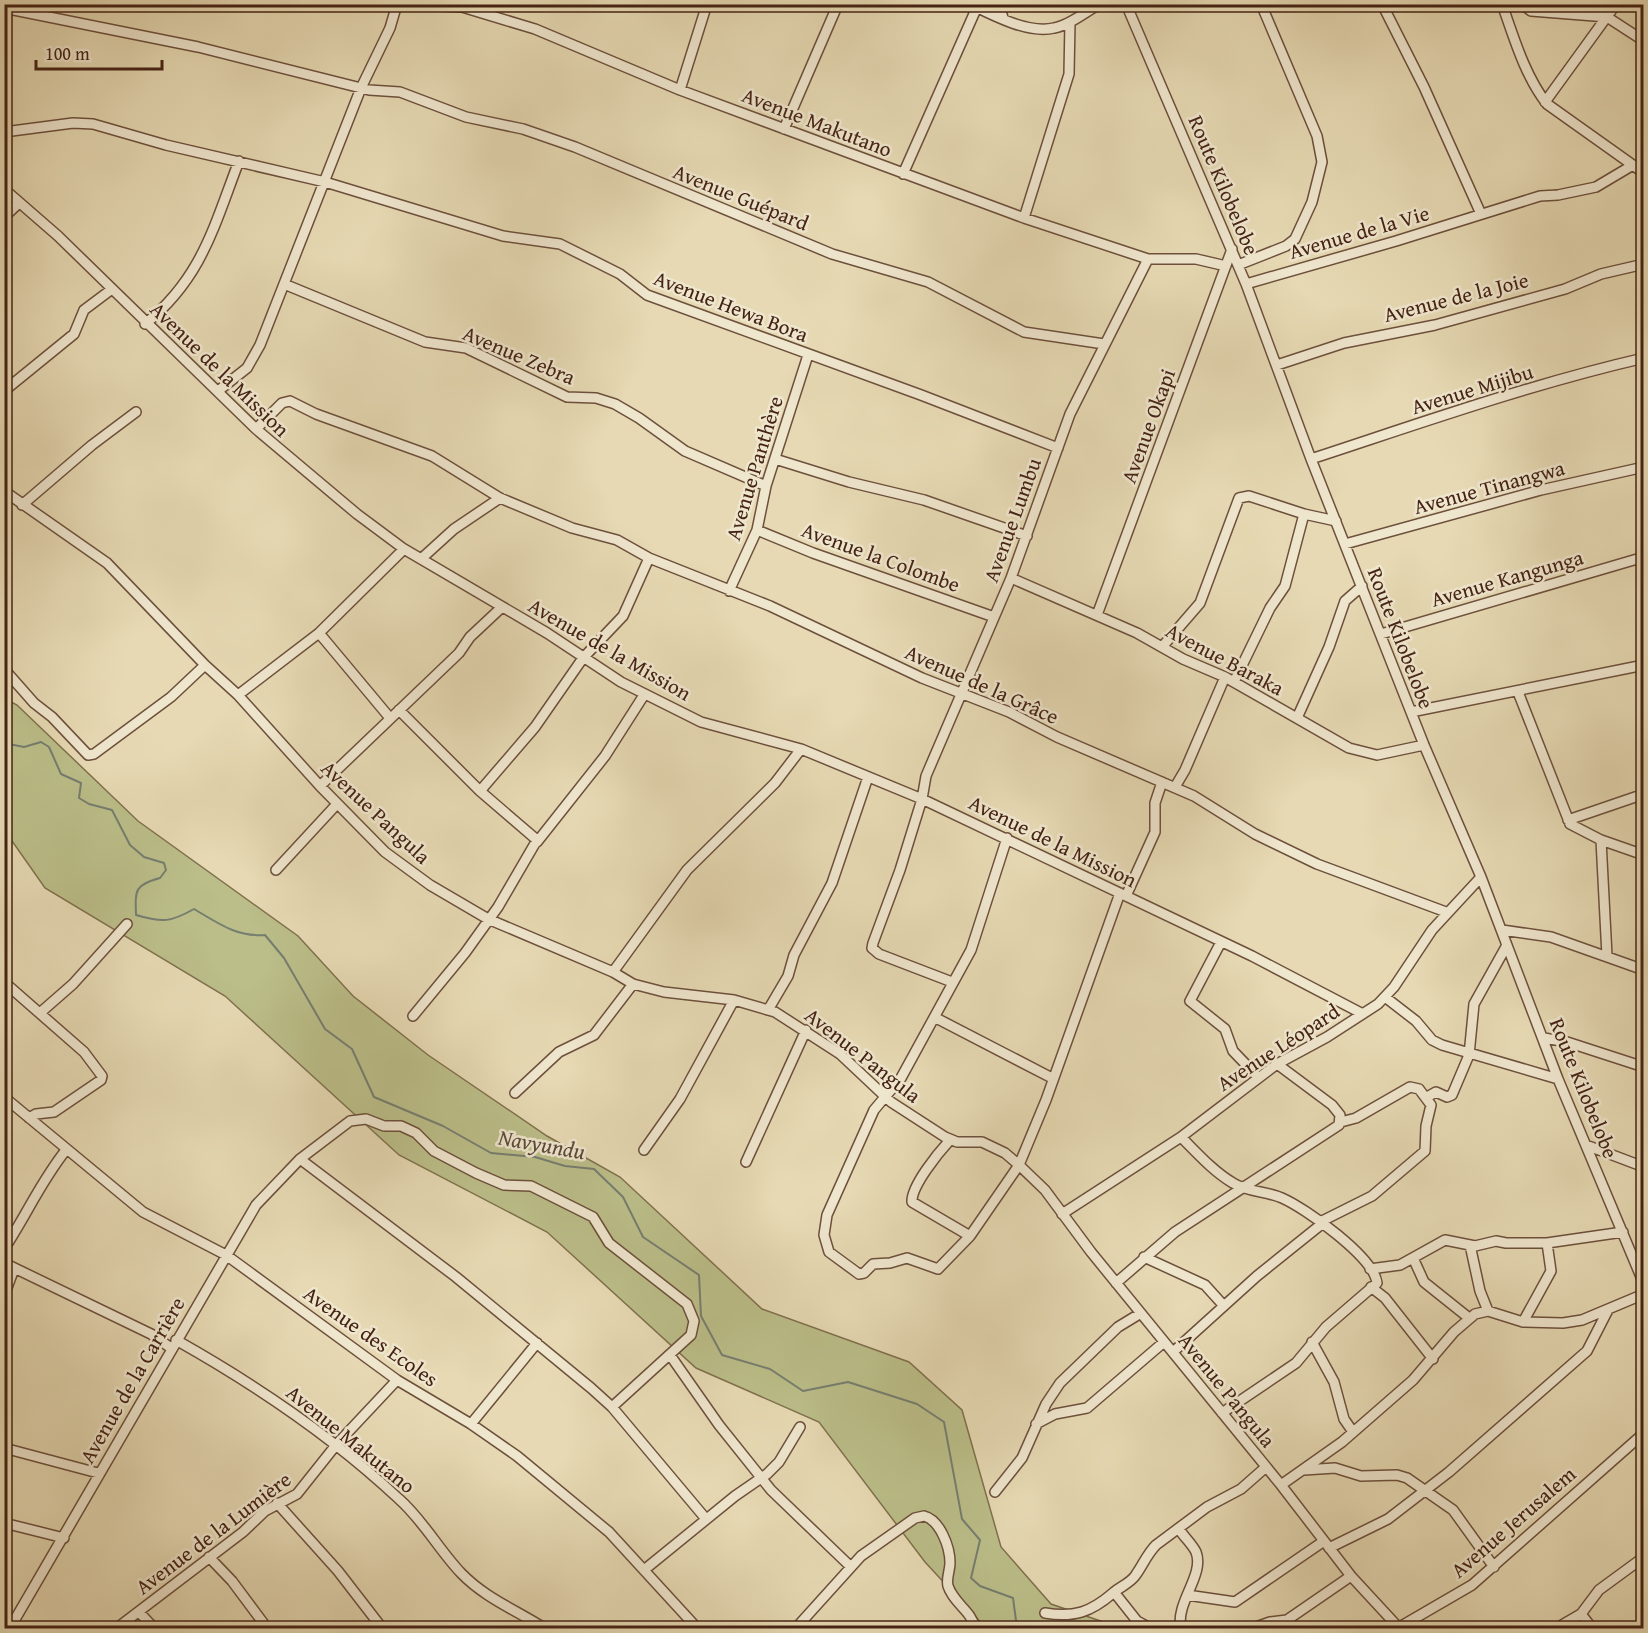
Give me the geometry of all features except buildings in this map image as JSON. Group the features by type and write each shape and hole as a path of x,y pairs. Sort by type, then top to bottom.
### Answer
{"street":[{"name":"Avenue Makutano","path":"398,4 463,6 535,29 680,90 1024,218 1148,259 1196,259 1226,266"},
{"path":"218,391 234,381 252,362 361,88 390,28 398,4"},
{"path":"680,90 707,4"},
{"path":"784,129 838,4"},
{"path":"999,4 1003,18"},
{"path":"903,174 974,6 1003,18 1044,29 1070,22 1101,4"},
{"name":"Route Kilobelobe","path":"1126,4 1239,265 1311,459 1424,745 1481,877 1545,1038 1558,1079 1644,1284"},
{"path":"1239,265 1286,246 1295,239 1312,202 1321,173 1317,136 1261,4"},
{"path":"1382,4 1424,87 1481,214"},
{"path":"1502,4 1518,50 1545,102 1644,173"},
{"path":"1522,4 1531,11 1607,17 1644,41"},
{"path":"1545,102 1616,4"},
{"name":"Avenue Guépard","path":"4,8 198,47 361,88 400,92 466,117 523,129 575,147 832,254 928,282 1031,334 1104,344"},
{"path":"1024,218 1069,74 1070,22"},
{"name":"Avenue Hewa Bora","path":"4,132 66,124 93,124 166,145 325,182 503,236 560,244 620,274 640,292 1058,448"},
{"path":"145,324 178,295 192,274 239,161"},
{"name":"Avenue de la Vie","path":"1246,284 1404,239 1540,196 1558,195 1600,185 1633,165"},
{"name":"Avenue de la Mission","path":"4,189 58,236 145,324 256,429 340,501 404,549 644,695 701,722 801,749 922,799 1221,942 1361,1013"},
{"path":"4,217 19,203"},
{"name":"Avenue Okapi","path":"1097,615 1232,249"},
{"name":"Avenue Lumbu","path":"952,982 879,954 872,948 900,870 922,799 926,776 1011,578 1070,414 1148,259"},
{"name":"Avenue de la Joie","path":"1277,365 1344,343 1435,325 1565,290 1601,274 1644,264"},
{"name":"Avenue Zebra","path":"284,284 425,342 466,348 567,397 596,398 615,404 685,451 766,486"},
{"path":"4,391 74,334 84,310 112,289"},
{"name":"Avenue Panthère","path":"729,591 757,530 766,486 808,355"},
{"name":"Avenue Mijibu","path":"1311,459 1496,398 1552,383 1592,369 1644,358"},
{"name":"Avenue de la Grâce","path":"256,429 282,403 292,402 316,414 432,456 500,498 572,528 617,540 649,558 770,606 922,678 1010,712 1057,737 1174,787 1255,834 1317,864 1446,912"},
{"path":"22,505 92,445 136,412"},
{"path":"775,459 849,482 924,500 1027,536"},
{"name":"Avenue Tinangwa","path":"1345,544 1541,490 1644,467"},
{"name":"Avenue Pangula","path":"4,491 69,534 107,563 205,665 238,695 337,804 385,852 414,875 488,919 613,972 633,984 670,993 734,1000 768,1010 806,1030 854,1066 884,1096 950,1140 982,1142 1005,1153 1040,1184 1116,1283 1281,1485 1351,1576 1399,1628"},
{"path":"1162,647 1200,603 1239,498 1249,496 1304,514 1336,521"},
{"path":"421,559 454,529 500,498"},
{"path":"1174,787 1185,770 1230,680 1270,608 1285,586 1304,514"},
{"name":"Avenue la Colombe","path":"757,530 813,553 994,617"},
{"path":"238,695 319,633 404,549"},
{"name":"Avenue Kangunga","path":"1381,634 1644,557"},
{"path":"480,790 535,727 584,658 623,616 649,558"},
{"name":"Avenue Baraka","path":"1011,578 1097,615 1230,680 1349,748 1368,754 1387,754 1424,745"},
{"path":"1297,718 1329,647 1345,601 1362,586"},
{"path":"320,786 502,607"},
{"path":"319,633 390,718"},
{"path":"4,669 34,703 52,717 88,755 94,754 135,724 205,665"},
{"path":"1411,712 1644,665"},
{"path":"1518,692 1572,826 1601,840 1644,855"},
{"path":"413,1016 465,953 537,842 605,756 644,695"},
{"path":"399,710 480,790 536,838 537,842"},
{"path":"613,972 687,870 769,790 801,749"},
{"path":"768,1010 789,976 794,956 832,883 868,777"},
{"path":"1007,838 973,946 902,1078 884,1096 868,1121 829,1209 824,1228 825,1243 829,1252 859,1274 864,1273 873,1264 890,1263 905,1258 938,1269 970,1236 1019,1165 1046,1100 1052,1078 1123,895 1155,832 1155,803 1162,782"},
{"path":"1568,820 1644,794"},
{"path":"276,870 337,804"},
{"path":"1601,840 1607,956"},
{"name":"Avenue Léopard","path":"1062,1214 1181,1137 1277,1064 1334,1033 1361,1013 1370,1010 1385,997 1446,912 1481,877"},
{"path":"41,1012 73,984 127,924"},
{"path":"1502,930 1542,935 1644,970"},
{"path":"1221,942 1190,1002 1225,1029 1233,1051 1258,1077"},
{"path":"1427,1097 1436,1092 1450,1097 1469,1055 1474,1004 1507,945"},
{"path":"4,982 84,1052 103,1077 54,1112 36,1114 29,1118"},
{"path":"515,1093 560,1052 594,1035 633,984"},
{"path":"1385,997 1416,1021 1432,1041 1469,1055 1558,1079"},
{"path":"644,1150 685,1091 734,1000"},
{"path":"936,1018 1052,1078"},
{"path":"746,1162 806,1030"},
{"path":"1545,1038 1567,1042 1644,1068"},
{"path":"1277,1064 1332,1105 1340,1115 1341,1122"},
{"path":"1116,1283 1175,1232 1242,1188 1252,1184 1281,1162 1330,1132 1341,1122 1356,1118 1406,1088 1419,1089 1427,1097 1431,1105 1426,1126 1425,1151 1372,1196 1322,1222 1173,1352"},
{"name":"Avenue des Ecoles","path":"4,1097 143,1212 226,1255 397,1380 471,1424 517,1456 609,1532 698,1629"},
{"name":"Avenue de la Carrière","path":"10,1629 64,1538 98,1473 256,1205 300,1159 350,1121 366,1119 384,1126 401,1126 416,1133 434,1150 476,1173 504,1185 531,1186 584,1211 593,1217 603,1236 617,1250 687,1304 694,1321 691,1335 612,1407"},
{"path":"1181,1137 1223,1176 1242,1188 1282,1198 1322,1222 1370,1269 1377,1283 1311,1342 1296,1363 1222,1413"},
{"path":"950,1140 912,1195 912,1202 970,1236"},
{"path":"1586,1145 1644,1167"},
{"path":"4,1250 27,1214 40,1184 66,1150"},
{"path":"300,1159 448,1270 612,1407 706,1519"},
{"path":"1370,1269 1394,1268 1414,1260 1439,1242 1451,1240 1470,1245 1496,1241 1547,1243 1623,1232"},
{"path":"1523,1322 1551,1271 1547,1243"},
{"path":"1470,1245 1480,1291 1488,1311"},
{"path":"1144,1257 1205,1285 1224,1306"},
{"path":"1414,1260 1424,1282 1469,1318"},
{"name":"Avenue Makutano","path":"4,1263 260,1388 336,1445 401,1500 449,1560 474,1585 494,1600 544,1629"},
{"path":"4,1296 14,1269"},
{"path":"1371,1287 1385,1298 1433,1359"},
{"path":"1281,1485 1353,1432 1433,1359 1454,1332 1469,1318 1488,1311 1523,1322 1563,1323 1582,1320 1644,1294"},
{"path":"1187,1595 1235,1602 1326,1545 1388,1519 1582,1356 1587,1351 1608,1310"},
{"path":"995,1492 1022,1458 1036,1424 1060,1383 1118,1328 1142,1313"},
{"path":"1036,1424 1055,1414 1087,1408 1164,1342"},
{"path":"1311,1342 1334,1382 1344,1419 1353,1432"},
{"path":"471,1424 537,1343"},
{"path":"670,1355 708,1410 760,1477 851,1567"},
{"name":"Avenue de la Lumière","path":"117,1629 277,1503 302,1490 336,1445 397,1380"},
{"path":"644,1570 779,1462 800,1427"},
{"name":"Avenue Jerusalem","path":"1399,1628 1472,1585 1644,1433"},
{"path":"4,1448 98,1473"},
{"path":"1045,1613 1061,1616 1085,1613 1105,1602 1114,1592 1132,1580 1156,1545 1207,1507 1241,1489 1266,1467"},
{"path":"1302,1470 1335,1468 1361,1476 1397,1475 1407,1478 1453,1510 1494,1567"},
{"path":"277,1503 338,1571 382,1629"},
{"path":"796,1629 851,1567 880,1541 915,1518 930,1518 946,1543 950,1564 948,1585 954,1596 970,1613 975,1629"},
{"path":"4,1523 64,1538"},
{"path":"1179,1529 1196,1553 1196,1568 1179,1615 1181,1629"},
{"path":"209,1557 232,1581 267,1629"},
{"path":"1557,1629 1581,1614 1599,1590 1644,1557"},
{"path":"1253,1629 1270,1622 1287,1620 1351,1576"},
{"path":"1114,1592 1137,1621 1150,1629"},
{"path":"139,1612 154,1629"},
{"path":"1581,1614 1592,1629"}],"green space":[{"path":"4,698 17,705 138,821 298,936 353,996 428,1055 547,1136 620,1177 762,1309 909,1362 962,1410 1001,1547 1051,1604 1121,1628 986,1628 925,1562 819,1422 696,1368 547,1232 399,1155 225,996 45,888 5,831"}],"waterway":[{"name":"Navyundu","path":"4,743 24,747 41,742 49,747 61,774 81,783 79,798 89,804 112,810 130,845 144,857 164,863 166,870 160,878 138,889 136,915 167,920 194,909 236,931 265,935 284,958 325,1029 352,1049 374,1097 443,1126 491,1153 535,1157 565,1166 594,1169 623,1197 643,1237 699,1275 701,1316 722,1355 770,1369 803,1391 848,1382 917,1404 944,1422 962,1519 980,1540 971,1578 980,1586 1013,1598 1017,1628"}]}
